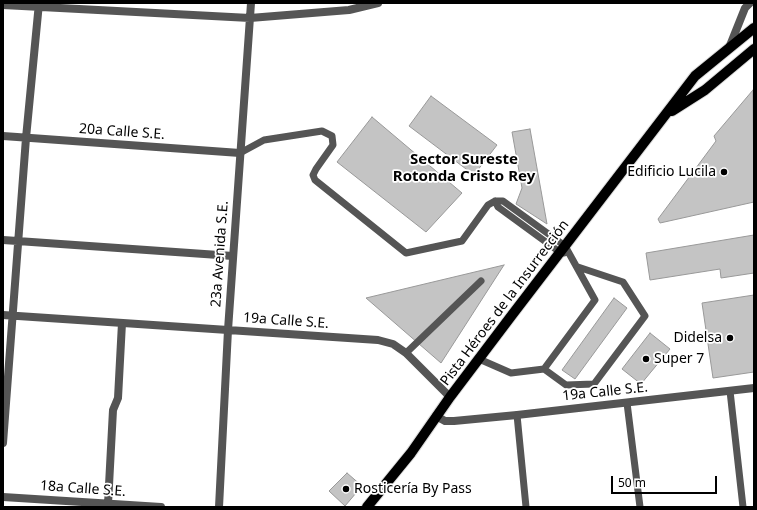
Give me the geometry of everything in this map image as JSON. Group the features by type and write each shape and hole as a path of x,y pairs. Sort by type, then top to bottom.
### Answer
{"main road":[{"name":"Pista Héroes de la Insurrección","path":"367,507 411,453 436,416 479,359 565,251 695,76 754,28"},
{"name":"Pista Héroes de la Insurrección","path":"665,116 705,90 754,49"}],"street":[{"name":"23a Avenida S.E.","path":"219,507 228,330 251,3"},
{"path":"3,5 39,5 250,18 349,10 378,3"},
{"path":"729,48 745,8 750,3"},
{"path":"3,443 5,386 13,315 26,138 39,5"},
{"name":"20a Calle S.E.","path":"3,136 240,153"},
{"path":"3,240 233,256"},
{"name":"19a Calle S.E.","path":"3,315 378,340 393,344 406,353 450,397"},
{"path":"108,504 113,410 118,398 122,323"},
{"name":"19a Calle S.E.","path":"436,416 445,420 454,421 754,388"},
{"name":"18a Calle S.E.","path":"3,497 161,507"}],"lane":[{"path":"240,153 264,140 322,131 332,136 333,145 316,169 313,175 315,180 406,254 462,241 488,205 495,201 503,202 565,251 578,267 595,300 544,369"},
{"path":"479,359 511,373 544,369 566,385 594,384 645,316 623,282 578,267"},
{"path":"406,353 481,281"},
{"path":"730,391 743,507"},
{"path":"627,403 640,507"},
{"path":"517,415 526,507"}],"building":[{"name":"Edificio Lucila","path":"753,90 754,202 660,223 658,219 716,141 714,136"},
{"path":"431,96 497,145 474,175 409,126"},
{"path":"372,117 462,193 426,232 337,162"},
{"path":"530,129 547,224 516,204 522,188 512,132"},
{"path":"754,235 754,273 721,278 720,269 650,280 646,253"},
{"path":"504,265 441,363 366,298"},
{"name":"Didelsa","path":"754,295 754,372 713,378 702,303"},
{"path":"614,298 627,308 575,379 562,370"},
{"name":"Super 7","path":"650,333 670,349 641,384 622,369"},
{"name":"Rosticería By Pass","path":"347,473 362,486 345,506 329,491"}],"place":[{"name":"Edificio Lucila","path":"724,172"},
{"name":"Didelsa","path":"730,338"},
{"name":"Super 7","path":"646,359"},
{"name":"Rosticería By Pass","path":"346,489"}],"district":[{"name":"Sector Sureste Rotonda Cristo Rey","path":"464,168"}]}
